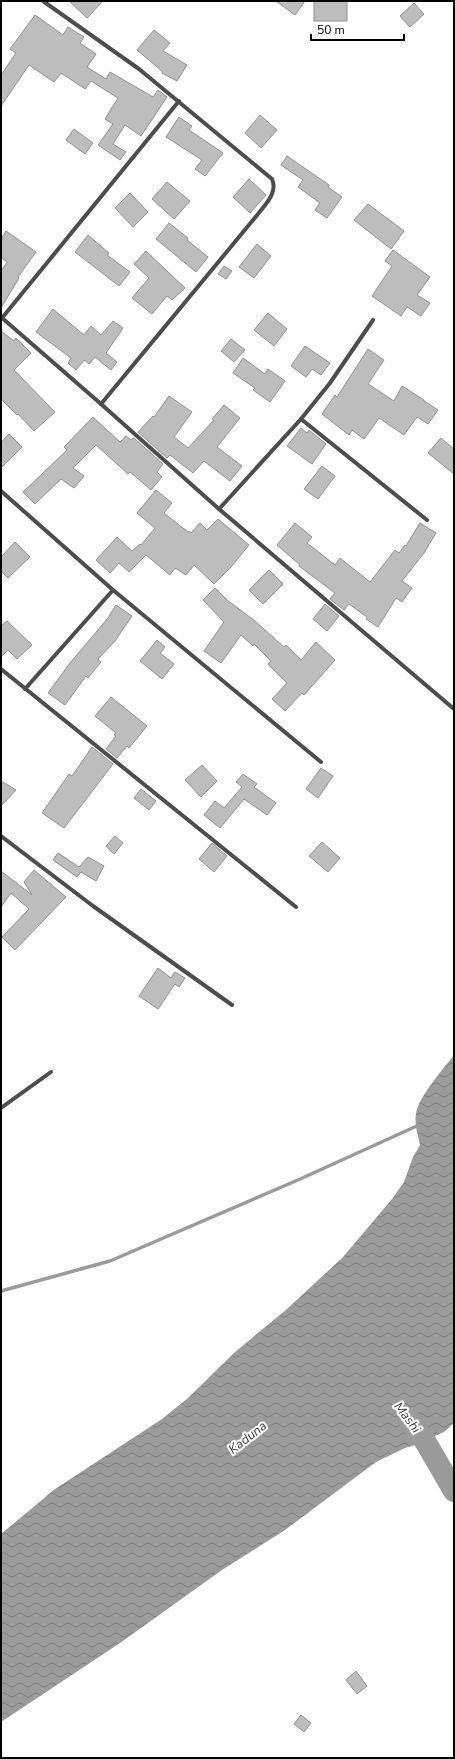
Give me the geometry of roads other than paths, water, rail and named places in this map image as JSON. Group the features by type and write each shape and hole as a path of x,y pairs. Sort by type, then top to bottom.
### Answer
{"street":[{"path":"43,1 139,69 272,179 275,185 272,195 258,214 102,404"},
{"path":"179,101 2,318 102,404 219,510 454,709"},
{"path":"219,510 301,419 330,383 373,320"},
{"path":"301,419 427,520"},
{"path":"1,491 113,590 321,762"},
{"path":"24,689 113,590"},
{"path":"1,669 296,907"},
{"path":"1,836 93,906 232,1005"},
{"path":"1,1108 51,1072"}],"water":[{"name":"Kaduna","path":"454,1055 454,1423 444,1432 376,1462 285,1530 222,1570 120,1643 1,1722 1,1534 55,1489 162,1419 188,1398 235,1352 287,1309 343,1257 392,1199 404,1182 413,1157 420,1145 416,1130 416,1114 421,1100"}],"waterway":[{"path":"1,1291 110,1261 298,1180 419,1125"},
{"name":"Mashi","path":"408,1418 425,1441 454,1491"}]}
